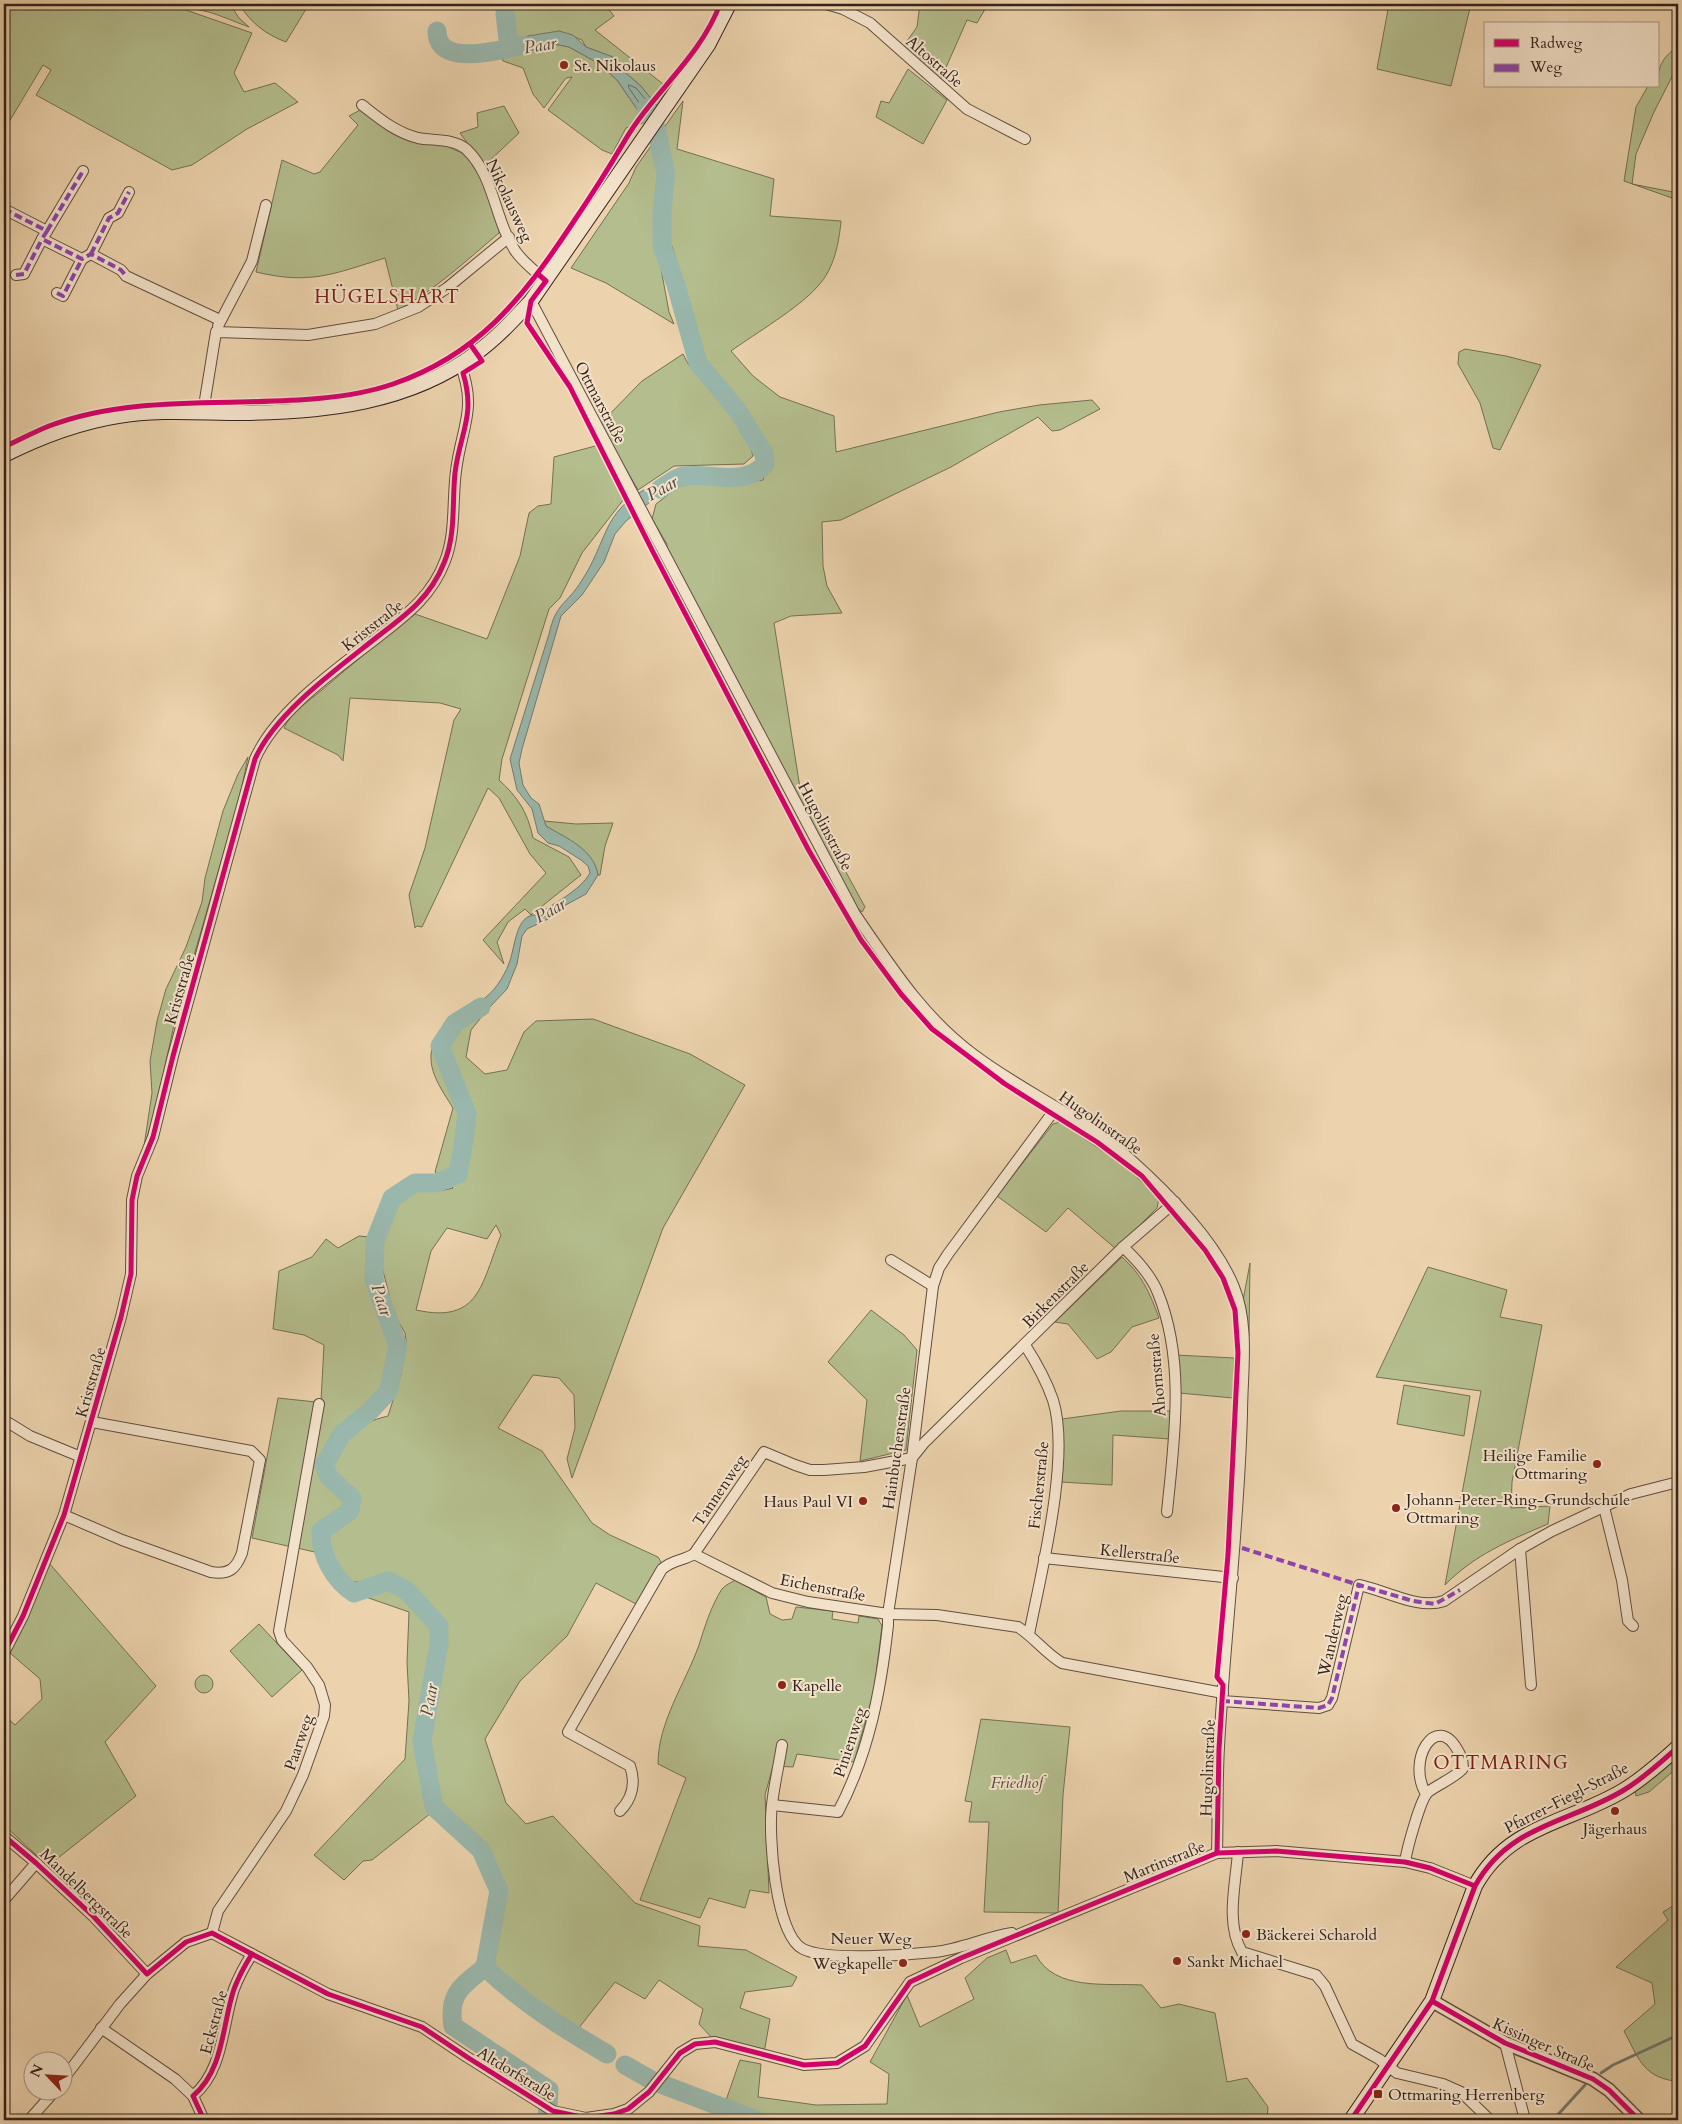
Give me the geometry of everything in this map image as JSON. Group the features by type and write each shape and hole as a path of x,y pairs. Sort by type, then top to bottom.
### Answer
{"main road":[{"path":"4,455 55,433 117,416 203,412 314,411 372,401 438,377 460,364 504,330 531,301 546,281 708,45 729,4"},
{"name":"Pfarrer-Fiegl-Straße","path":"1351,2120 1432,2001 1475,1886 1494,1858 1548,1822 1623,1791 1658,1765 1678,1747"}],"street":[{"name":"Altostraße","path":"826,4 843,9 870,23 967,109 1025,139"},
{"name":"Nikolausweg","path":"362,105 384,123 399,131 422,138 457,144 465,148 484,175 516,251 546,281"},
{"path":"16,275 24,274 44,235 83,171"},
{"path":"63,296 109,218 118,214 129,192"},
{"path":"203,412 216,332 220,320 252,261 266,205"},
{"path":"4,209 44,235 86,256 121,270 126,276 220,320"},
{"path":"216,332 308,335 375,324 418,307 446,288 509,237"},
{"name":"Ottmarstraße","path":"531,301 644,516"},
{"name":"Kriststraße","path":"4,1654 23,1616 64,1515 92,1422 121,1318 130,1274 132,1200 137,1176 153,1137 173,1056 256,759 267,736 283,718 344,663 410,612 424,598 445,562 451,535 456,472 469,414 467,387 460,364"},
{"name":"Hugolinstraße","path":"644,516 855,914 905,988 942,1028 972,1054 1087,1127 1128,1158 1175,1202 1225,1268 1239,1303 1244,1358 1233,1578 1222,1697 1217,1853"},
{"name":"Hainbuchenstraße","path":"888,1614 912,1458 933,1286 939,1268 948,1254 1056,1108"},
{"name":"Birkenstraße","path":"912,1458 958,1409 1123,1247 1175,1202"},
{"name":"Ahornstraße","path":"1123,1247 1141,1264 1158,1292 1168,1327 1177,1404 1167,1512"},
{"path":"891,1260 933,1286"},
{"name":"Fischerstraße","path":"1025,1345 1038,1365 1053,1400 1059,1435 1053,1502 1029,1634"},
{"name":"Paarweg","path":"212,1933 218,1911 286,1811 303,1775 324,1716 325,1705 319,1685 307,1667 282,1640 279,1631 319,1404"},
{"path":"4,1420 30,1436 81,1457"},
{"path":"64,1515 122,1540 211,1572 222,1574 230,1571 238,1565 242,1553 260,1460 251,1451 92,1422"},
{"name":"Tannenweg","path":"694,1554 764,1452 810,1470 864,1467 912,1458"},
{"name":"Wanderweg","path":"1222,1697 1319,1708 1328,1705 1332,1698 1359,1585 1413,1601 1435,1604 1444,1600 1520,1549 1552,1531 1604,1507 1652,1488 1678,1482"},
{"path":"1604,1507 1622,1580 1628,1621 1633,1626"},
{"path":"1520,1549 1531,1685"},
{"path":"620,1811 629,1802 634,1777 630,1766 568,1732 662,1569 672,1561 694,1554"},
{"name":"Eichenstraße","path":"694,1554 772,1593 808,1602 888,1614 937,1615 1018,1627 1029,1634 1048,1654 1062,1663 1222,1697"},
{"name":"Kellerstraße","path":"1044,1558 1233,1578"},
{"name":"Pinienweg","path":"772,1805 838,1812 848,1792 873,1718 884,1659 888,1614"},
{"path":"1405,1862 1408,1845 1426,1794 1446,1779 1460,1772 1462,1768 1460,1754 1454,1744 1441,1737 1432,1738 1426,1743 1419,1761 1418,1774 1426,1794"},
{"name":"Neuer Weg","path":"782,1745 772,1805 779,1909 789,1934 803,1949 832,1955 882,1956 936,1952 997,1935 1030,1931"},
{"name":"Mandelbergstraße","path":"4,1837 36,1863 93,1916 147,1974"},
{"name":"Martinstraße","path":"961,1958 1217,1853 1276,1851 1405,1862 1430,1868 1475,1886"},
{"path":"1238,1852 1233,1921 1237,1944 1242,1952 1316,1975 1326,1986 1352,2044 1397,2073 1443,2084 1461,2092 1490,2120"},
{"path":"4,1900 36,1863"},
{"path":"72,2067 101,2028 147,1974 186,1942 212,1933"},
{"name":"Altdorfstraße","path":"212,1933 328,1994 422,2027 554,2111 586,2118 614,2114 628,2109 649,2092 680,2053 695,2044 715,2042 804,2065 837,2063 865,2046 910,1982 961,1958"},
{"name":"Eckstraße","path":"193,2096 203,2088 214,2067 223,2041 234,1991 252,1954"},
{"name":"Kissinger Straße","path":"1432,2001 1505,2043 1593,2079 1614,2094 1639,2120"},
{"path":"101,2028 175,2079 193,2096 204,2120"},
{"path":"1505,2043 1525,2120"},
{"path":"29,2120 45,2102"}],"green space":[{"path":"4,4 230,4 239,18 249,27 208,12 183,9 252,33 234,73 244,92 275,83 298,102 247,129 192,165 172,170 36,95 51,70 43,65 6,127 4,126"},
{"path":"239,4 302,4 306,9 286,42 259,27 248,17"},
{"path":"511,4 604,4 614,16 595,30 668,88 657,106 640,85 616,65 612,57 586,47 582,40 559,31 512,41"},
{"path":"920,4 988,4 977,23 967,20 940,81 902,48 917,27"},
{"path":"1389,4 1471,4 1451,86 1377,69"},
{"path":"554,44 569,47 598,63 617,80 646,122 626,128 612,154 602,150 548,110 572,77 566,78 544,108 533,94 523,68 503,61 499,54"},
{"path":"1678,46 1678,65 1654,112 1636,154 1632,184 1624,181 1636,107 1647,88 1660,88 1660,68 1662,63"},
{"path":"908,69 947,100 923,144 876,117 881,101 889,103"},
{"path":"683,101 677,149 774,179 770,216 841,221 835,255 824,279 800,303 731,351 753,376 780,397 834,416 836,452 999,412 1039,405 1092,400 1100,409 1060,430 1052,431 1038,417 951,467 841,520 822,522 823,566 827,586 842,613 791,616 774,623 800,788 865,907 862,912 857,908 667,549 667,544 652,519 656,504 678,487 701,480 719,480 735,483 763,480 768,462 765,448 737,402 708,366 672,246 659,258 669,312 674,324 606,283 571,268 629,183 636,167"},
{"path":"504,106 519,133 484,166 460,133 478,127 477,113"},
{"path":"362,109 388,130 444,145 462,153 476,167 500,226 499,233 463,264 438,284 398,310 385,258 336,273 307,278 275,276 256,272 282,160 314,174 320,172 358,125 349,116"},
{"path":"1633,184 1678,193 1678,199 1672,198"},
{"path":"1465,349 1506,356 1541,365 1500,450 1493,448 1480,403 1458,364 1459,352"},
{"path":"683,354 696,374 723,402 737,420 753,456 744,464 674,466 638,490 600,424 642,381"},
{"path":"599,445 624,499 582,553 560,598 549,609 502,759 499,780 512,793 521,806 533,838 569,857 581,875 531,915 525,909 508,922 497,942 504,964 483,940 546,873 530,854 499,798 488,788 422,927 417,926 415,928 409,895 425,848 454,720 461,709 440,703 350,698 343,761 338,755 284,728 300,708 415,614 487,639 520,556 529,513 538,506 551,504 554,457"},
{"path":"248,757 240,796 174,1025 153,1120 144,1146 152,1093 150,1061 157,1021 166,989 186,947 202,902 205,878 223,811 238,774"},
{"path":"544,821 576,824 613,823 605,846 600,875 598,875 591,858 585,852 570,840 546,826"},
{"path":"487,1010 471,1030 466,1057 485,1074 507,1070 524,1032 536,1021 593,1019 690,1054 745,1085 663,1228 572,1478 567,1459 575,1428 574,1395 559,1378 533,1375 498,1428 542,1451 592,1523 610,1535 658,1557 661,1562 636,1604 596,1583 567,1636 520,1681 485,1739 506,1803 526,1824 553,1816 635,1903 700,1926 698,1946 746,1950 797,1977 792,1986 745,1992 740,2008 770,2019 764,2053 713,2039 699,2024 703,2009 659,1980 645,1999 615,1982 578,2029 529,1999 492,1972 503,1903 502,1884 498,1872 474,1836 453,1816 431,1801 431,1813 372,1860 363,1861 344,1880 314,1855 405,1759 409,1701 407,1662 409,1612 363,1596 380,1587 389,1587 407,1595 411,1585 393,1574 361,1582 349,1582 336,1566 325,1535 332,1528 357,1514 359,1504 359,1496 356,1491 335,1471 331,1464 353,1432 367,1423 388,1416 401,1375 406,1341 405,1333 394,1314 381,1263 380,1242 387,1220 398,1199 412,1189 444,1190 453,1188 435,1172 453,1108 438,1084 431,1058 435,1040 445,1026 458,1015 460,1025","holes":["496,1225 501,1235 482,1284 475,1296 466,1305 453,1311 437,1313 416,1310 431,1251 447,1228 487,1239"]},
{"path":"1060,1122 1126,1167 1159,1198 1157,1208 1116,1249 1068,1208 1046,1232 997,1196 1053,1124"},
{"path":"359,1236 370,1237 370,1279 392,1344 381,1389 370,1406 347,1420 323,1461 324,1476 347,1500 343,1512 321,1526 318,1536 319,1553 297,1548 321,1401 324,1345 304,1335 273,1329 279,1271 312,1257 326,1239 338,1248"},
{"path":"1122,1257 1145,1285 1159,1318 1132,1327 1111,1352 1097,1359 1068,1324 1055,1322"},
{"path":"1250,1263 1249,1336 1243,1301"},
{"path":"1428,1267 1507,1290 1500,1317 1542,1325 1512,1482 1511,1508 1550,1506 1548,1524 1493,1549 1456,1574 1445,1585 1481,1391 1376,1377"},
{"path":"871,1310 904,1335 917,1350 906,1450 860,1461 867,1400 828,1362"},
{"path":"1176,1355 1234,1358 1233,1398 1179,1393"},
{"path":"1404,1385 1470,1396 1464,1436 1397,1424"},
{"path":"278,1398 316,1402 292,1547 252,1538"},
{"path":"1121,1411 1171,1411 1170,1439 1113,1435 1112,1485 1061,1482 1062,1419"},
{"path":"49,1563 156,1686 105,1742 136,1796 48,1866 4,1825 4,1715 15,1725 42,1699 40,1679 10,1653"},
{"path":"735,1580 766,1597 770,1614 782,1620 792,1619 796,1607 833,1611 832,1619 858,1623 859,1616 878,1619 882,1626 874,1691 854,1762 797,1754 793,1767 773,1766 765,1795 769,1893 750,1890 745,1908 709,1898 700,1918 640,1900 686,1778 658,1764 662,1733 715,1602 723,1588"},
{"path":"259,1624 302,1670 272,1697 230,1651"},
{"path":"204,1675 210,1678 213,1684 210,1690 204,1693 198,1690 195,1684 198,1678"},
{"name":"Friedhof","path":"981,1719 1070,1727 1063,1795 1058,1913 984,1912 989,1822 969,1822 972,1802 965,1801"},
{"path":"1678,1754 1678,1767 1649,1792 1636,1796 1635,1791"},
{"path":"1678,1903 1678,2076 1674,2081 1655,2075 1642,2064 1624,2031 1655,2004 1652,1983 1616,1967 1668,1920 1663,1912"},
{"path":"1006,1950 1011,1963 1036,1955 1045,1967 1056,1975 1068,1980 1083,1983 1142,1985 1161,2008 1179,2004 1215,2013 1227,2082 1247,2078 1268,2107 1267,2120 766,2120 724,2106 740,2060 761,2064 758,2097 816,2105 887,2104 889,2074 870,2062 907,1995 920,2027 974,1999 965,1978 987,1958"}],"water":[{"path":"441,31 443,39 464,50 486,49 487,58 466,61 445,51 437,44 433,32"},
{"path":"559,31 573,35 586,47 613,57 616,65 640,85 657,106 646,122 617,80 598,63 569,47 554,44 539,50 515,50 499,54 497,45 528,36"},
{"path":"683,476 626,521 615,534 604,562 582,595 561,616 519,763 523,785 531,798 539,804 546,826 585,851 591,858 598,875 586,894 562,907 550,918 527,929 522,936 517,964 507,989 487,1010 460,1025 458,1015 485,998 501,979 508,966 517,934 524,920 566,897 586,880 590,873 588,866 581,860 559,846 548,843 538,833 532,809 517,790 510,759 555,616 586,574 607,529 621,508 629,500 649,487"}],"waterway":[{"path":"505,14 509,48"},
{"name":"Paar","path":"437,31 440,43 448,50 459,53 472,54 523,45"},
{"name":"Paar","path":"646,108 655,124 666,174 662,210 662,246 676,285 698,363 738,411 764,454 765,464 757,471 737,477 694,475 681,477 660,489"},
{"name":"Paar","path":"481,1007 455,1023 440,1046 467,1114 458,1174 437,1183 415,1183 392,1198 375,1241 374,1280 398,1346 388,1392 370,1411 342,1434 324,1465 329,1477 352,1498 350,1511 321,1531 321,1540 330,1566 347,1588 354,1593 388,1581 406,1590 439,1626 439,1643 422,1741 434,1807 481,1850 499,1891 485,1967 528,2003 559,2025 607,2054"},
{"name":"Paar","path":"485,1967 458,1991 453,2006 453,2026 549,2090 547,2120"},
{"path":"1601,2073 1613,2065 1678,2035"},
{"name":"Paar","path":"625,2065 653,2081 756,2120"},
{"path":"1553,2120 1585,2085"}],"marked path":[{"path":"47,231 83,171"},
{"path":"91,254 109,218 118,213 129,192"},
{"path":"4,209 47,231 42,239 82,259 91,254 121,270 126,276"},
{"path":"16,275 24,274 42,239"},
{"path":"57,293 63,296 82,259"},
{"path":"1242,1548 1359,1585"},
{"path":"1222,1701 1319,1708 1328,1705 1332,1698 1359,1585 1413,1601 1435,1604 1460,1590"}],"cycle path":[{"path":"4,447 32,433 72,418 119,409 167,404 297,400 356,393 393,384 423,372 450,357 474,341 495,322 534,278 584,206 635,124 700,41 720,4"},
{"path":"538,274 546,281 531,301 527,323 570,387 652,550 808,849 861,940 901,994 932,1029 1005,1084 1097,1142 1142,1176 1205,1250 1223,1278 1235,1310 1238,1353 1228,1555 1217,1677 1223,1685 1219,1749 1217,1853"},
{"path":"4,1653 23,1616 64,1515 121,1317 131,1274 132,1200 137,1176 153,1137 173,1056 255,759 277,725 292,708 326,677 416,605 432,586 438,575 448,552 453,518 457,459 468,413 467,388 463,373 482,361 470,344"},
{"path":"1351,2120 1432,2001 1475,1886 1489,1865 1505,1849 1523,1837 1624,1790 1678,1747"},
{"path":"4,1836 93,1916 147,1974 186,1942 212,1933 328,1994 422,2027 553,2111 586,2118 614,2114 628,2109 649,2092 680,2053 695,2044 715,2042 804,2065 837,2063 865,2046 910,1982 961,1958 1217,1853 1276,1851 1405,1862 1430,1868 1475,1886"},
{"path":"204,2120 193,2096 211,2073 221,2046 234,1989 252,1954"},
{"path":"1432,2001 1505,2043 1593,2079 1609,2090 1639,2120"}],"place":[{"name":"St. Nikolaus","path":"564,65"},
{"name":"Heilige Familie Ottmaring","path":"1597,1464"},
{"name":"Haus Paul VI","path":"863,1501"},
{"name":"Johann-Peter-Ring-Grundschule Ottmaring","path":"1396,1508"},
{"name":"Kapelle","path":"782,1685"},
{"name":"Jägerhaus","path":"1615,1811"},
{"name":"Bäckerei Scharold","path":"1246,1934"},
{"name":"Sankt Michael","path":"1177,1961"},
{"name":"Wegkapelle","path":"903,1963"},
{"name":"Ottmaring Herrenberg","path":"1378,2094"}],"district":[{"name":"HÜGELSHART","path":"387,296"},
{"name":"OTTMARING","path":"1501,1762"}]}
